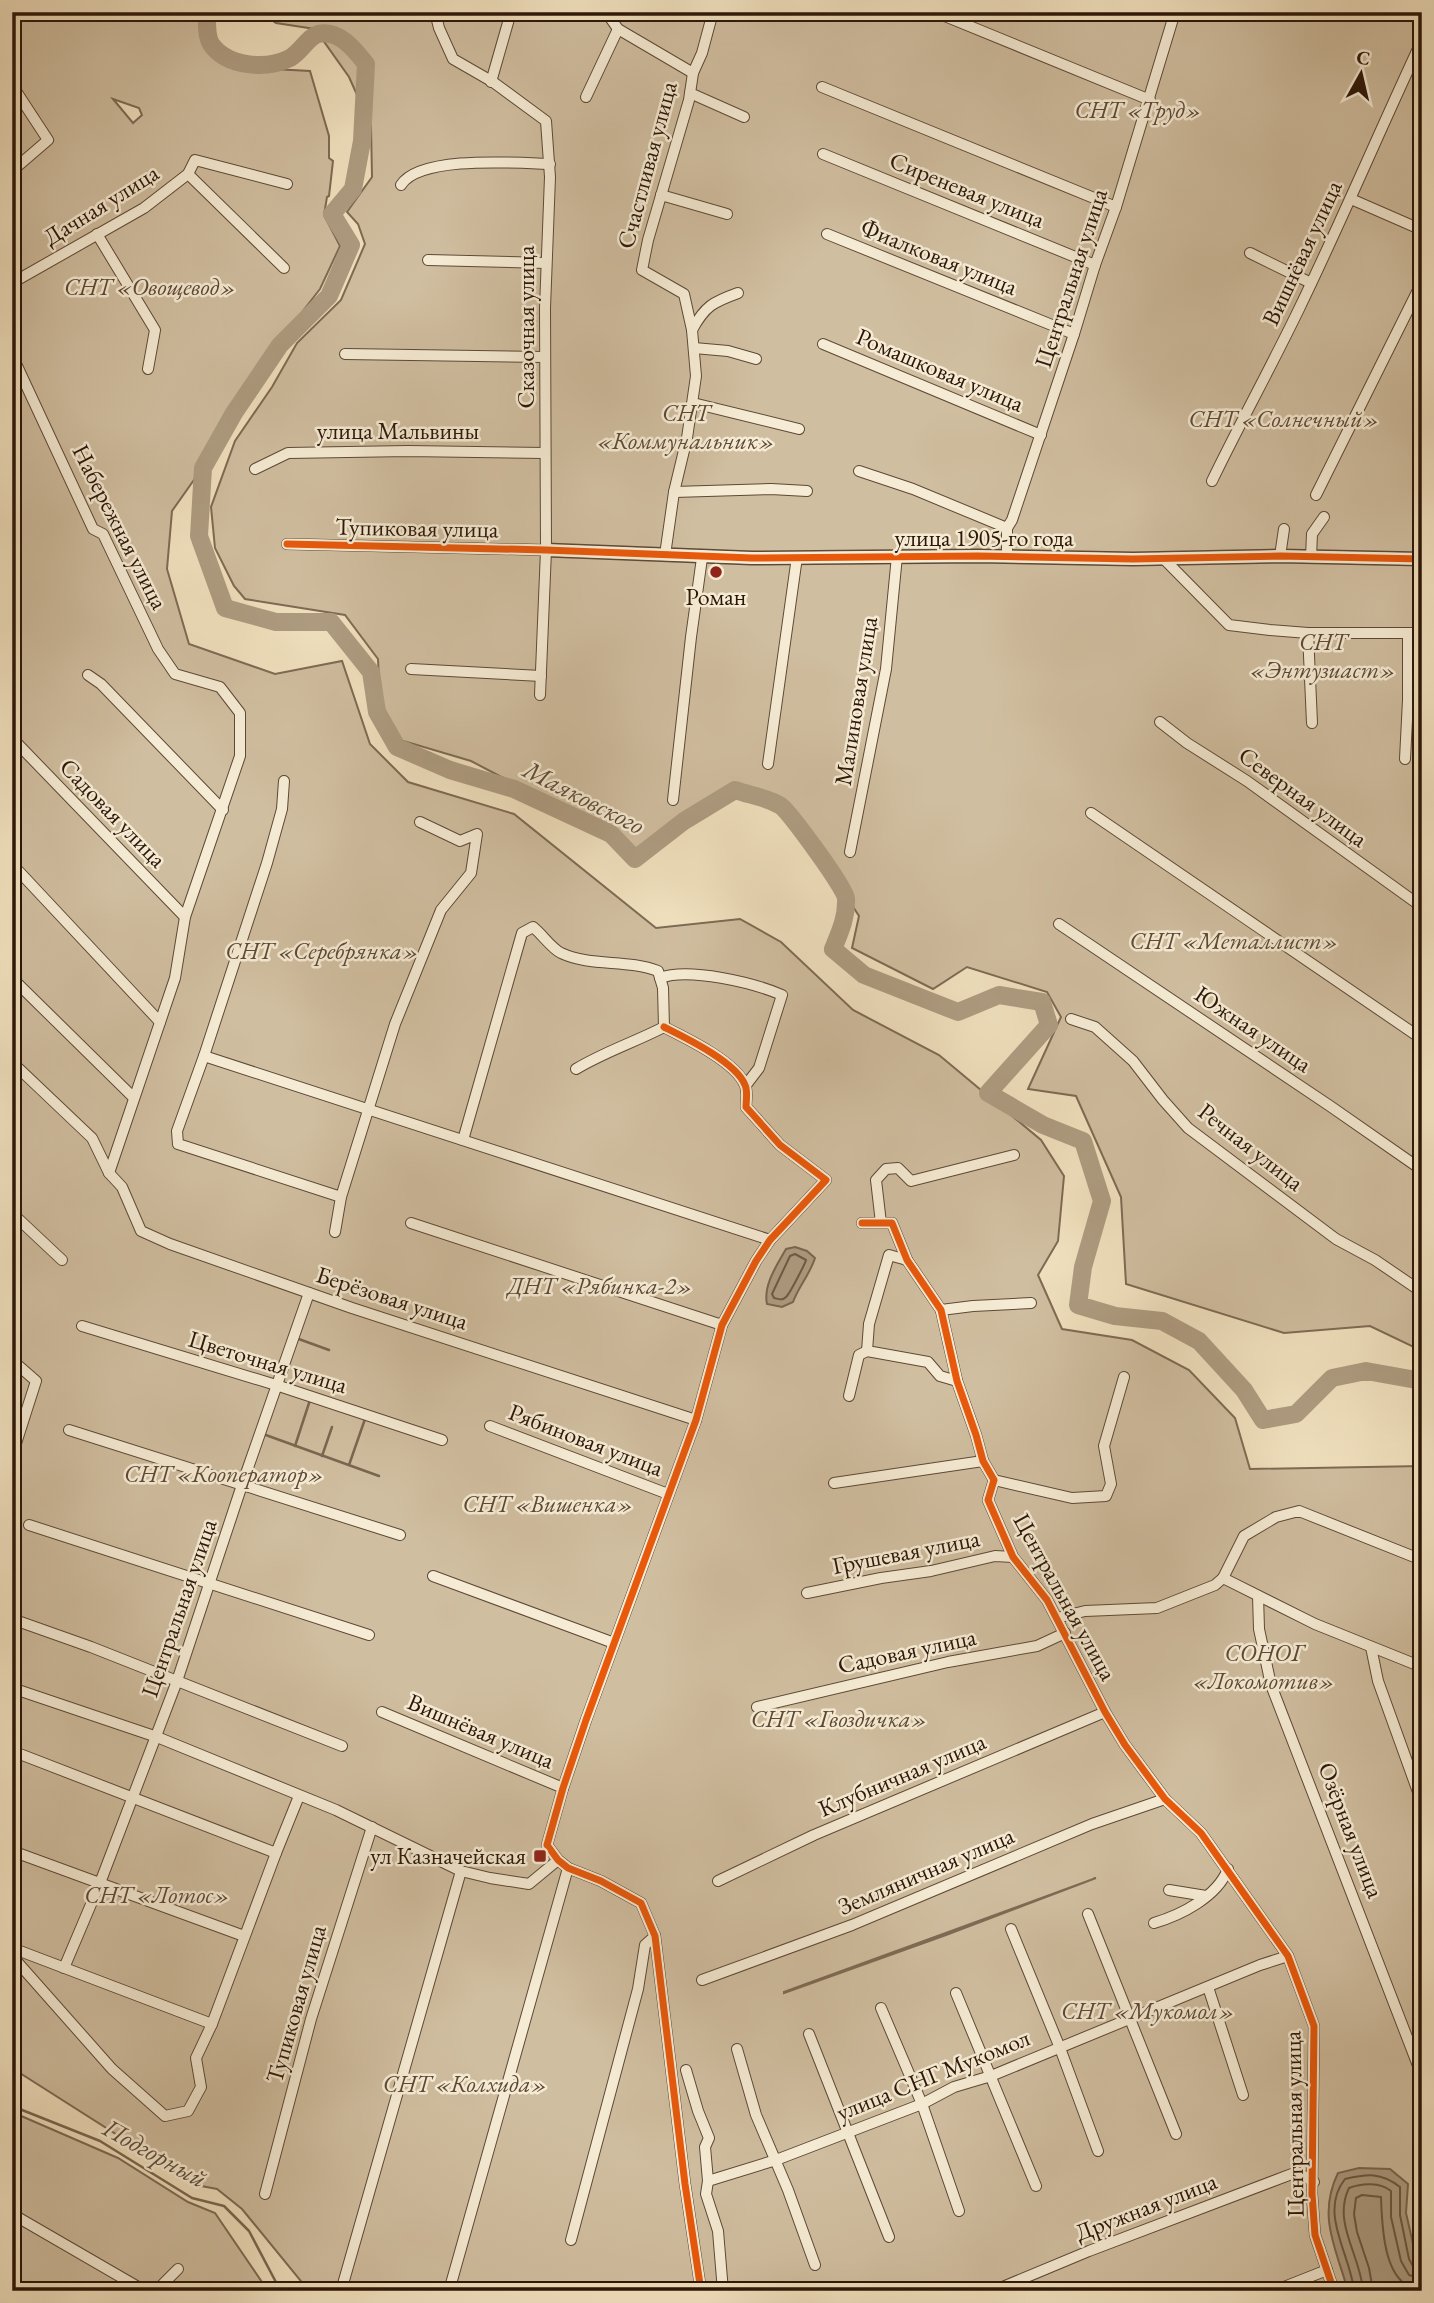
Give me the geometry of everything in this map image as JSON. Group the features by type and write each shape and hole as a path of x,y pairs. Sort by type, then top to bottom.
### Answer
{"street":[{"name":"Сказочная улица","path":"435,12 439,29 453,59 546,121 550,164 545,358 546,550 540,695"},
{"path":"491,82 511,12"},
{"path":"612,12 611,19 618,29 693,73"},
{"name":"Счастливая улица","path":"664,555 693,403 696,376 694,348 684,294 642,270 690,93 693,73 702,54 713,12"},
{"path":"934,12 1150,100"},
{"name":"Центральная улица","path":"1006,556 1007,528 1041,435 1116,207 1175,12"},
{"path":"586,97 618,29"},
{"name":"Вишнёвая улица","path":"1212,481 1246,410 1274,360 1351,199 1422,40"},
{"path":"12,85 48,140 12,171"},
{"path":"822,87 1116,207"},
{"path":"690,93 744,117"},
{"name":"Сиреневая улица","path":"823,154 1095,265"},
{"name":"Дачная улица","path":"12,283 144,208 188,174 195,160 287,184"},
{"path":"401,185 406,177 442,165 496,161 550,164"},
{"path":"188,174 284,268"},
{"path":"661,195 727,214"},
{"path":"1351,199 1422,230"},
{"path":"97,234 155,330 148,369"},
{"name":"Фиалковая улица","path":"827,234 1074,334"},
{"path":"1250,253 1311,283"},
{"path":"428,260 546,263"},
{"path":"1316,495 1422,282"},
{"path":"692,330 700,316 713,303 738,293"},
{"name":"Ромашковая улица","path":"823,344 1041,435"},
{"path":"694,348 728,351 756,359"},
{"path":"345,354 545,358"},
{"name":"Набережная улица","path":"12,355 93,529 103,534 158,649 175,674 220,687 240,713 240,756 223,810"},
{"path":"693,403 799,429"},
{"name":"улица Мальвины","path":"255,469 288,453 545,453"},
{"path":"859,471 913,489 1007,528"},
{"path":"674,492 771,489 807,491"},
{"path":"1311,557 1312,534 1324,517"},
{"path":"1280,556 1284,529"},
{"name":"Тупиковая улица","path":"287,544 546,550"},
{"name":"улица 1905-го года","path":"546,550 702,558 1006,556 1164,559 1280,556 1422,559"},
{"name":"Малиновая улица","path":"850,852 886,669 897,556"},
{"path":"768,764 797,557"},
{"path":"673,800 702,558"},
{"path":"1164,559 1229,625 1308,633 1422,633"},
{"path":"1308,633 1312,723"},
{"path":"1405,759 1408,633"},
{"path":"411,668 541,676"},
{"path":"88,675 101,684 223,810 185,917 175,978 109,1173"},
{"name":"Северная улица","path":"1160,722 1186,743 1247,781 1422,908"},
{"name":"Садовая улица","path":"12,738 185,917"},
{"path":"284,781 282,809 267,863 177,1131 178,1144 341,1198"},
{"path":"1091,813 1422,1039"},
{"path":"335,1232 341,1198 395,1024 441,910 471,873 477,834 460,841 419,822"},
{"path":"12,864 160,1022"},
{"name":"Южная улица","path":"1059,924 1422,1170"},
{"path":"463,1140 522,933 533,927 559,952 588,960 641,964 658,971 663,988 664,1027"},
{"path":"660,978 672,973 699,974 782,995 759,1068 746,1086 746,1107 780,1145 826,1180 770,1240 722,1325 695,1420 563,1787 547,1845 568,1868 601,1881 641,1903 655,1936 685,2184 701,2291"},
{"path":"12,978 134,1098"},
{"name":"Речная улица","path":"1071,1019 1096,1027 1133,1061 1188,1128 1335,1239 1375,1260 1422,1292"},
{"path":"576,1069 596,1057 636,1042 664,1027"},
{"path":"664,1027 705,1048 734,1070 746,1086"},
{"path":"204,1056 770,1240"},
{"name":"Берёзовая улица","path":"12,1062 92,1138 109,1173 122,1187 141,1231 170,1244 309,1293 695,1420"},
{"path":"881,1223 876,1180 886,1169 898,1168 911,1181 1014,1155"},
{"path":"12,1213 62,1260"},
{"path":"411,1223 722,1325"},
{"path":"862,1223 892,1223 906,1260 942,1310 957,1381 983,1461 994,1480 1072,1498 1106,1496 1111,1485 1104,1446 1124,1377"},
{"path":"867,1351 869,1324 889,1255 906,1260"},
{"name":"Центральная улица","path":"64,1968 157,1737 309,1293"},
{"path":"942,1310 1031,1303"},
{"name":"Цветочная улица","path":"82,1326 276,1385 442,1440"},
{"path":"849,1396 859,1355 867,1351 928,1362 940,1376 957,1381"},
{"path":"12,1360 36,1381 12,1456"},
{"name":"Рябиновая улица","path":"490,1426 668,1493"},
{"path":"69,1430 400,1535"},
{"path":"834,1483 983,1461"},
{"name":"Центральная улица","path":"994,1480 988,1500 1013,1557 1047,1600 1125,1745 1165,1799 1201,1833 1288,1956 1314,2026 1312,2194 1315,2235 1334,2291"},
{"path":"1057,1618 1085,1611 1157,1608 1215,1585 1223,1578 1244,1536 1276,1517 1299,1511 1422,1560"},
{"path":"29,1525 369,1635"},
{"name":"Грушевая улица","path":"807,1593 931,1571 995,1556 1013,1557"},
{"path":"433,1576 614,1643"},
{"path":"1223,1578 1371,1647 1422,1667"},
{"name":"Озёрная улица","path":"1258,1596 1259,1629 1271,1685 1422,2076"},
{"path":"12,1619 91,1647 342,1746"},
{"name":"Садовая улица","path":"757,1707 948,1662 1037,1646 1065,1633"},
{"path":"1371,1647 1378,1681 1422,1803"},
{"path":"12,1688 157,1737 336,1810 461,1871 529,1884 558,1860"},
{"name":"Вишнёвая улица","path":"382,1712 563,1787"},
{"name":"Клубничная улица","path":"718,1881 814,1835 1105,1712"},
{"path":"12,1751 276,1853"},
{"path":"12,1956 111,2069 165,2116 188,2111 201,2087 196,2058 212,2024 299,1796"},
{"name":"Земляничная улица","path":"702,1980 852,1925 1092,1824 1165,1799"},
{"name":"Тупиковая улица","path":"265,2194 311,2019 372,1827"},
{"path":"12,1851 244,1936"},
{"path":"449,2291 568,1868"},
{"path":"1154,1923 1172,1918 1206,1896 1222,1882 1228,1870"},
{"path":"341,2291 461,1871"},
{"path":"1169,1890 1206,1896"},
{"path":"1088,1914 1176,2134"},
{"path":"1011,1929 1060,2048 1098,2151"},
{"path":"571,2240 638,1989 645,1945 655,1936"},
{"path":"12,1948 212,2024"},
{"name":"улица СНГ Мукомол","path":"708,2180 776,2160 922,2104 954,2087 991,2076 1260,1965 1288,1956"},
{"path":"1208,1987 1243,2095"},
{"path":"956,1993 1035,2186"},
{"path":"881,2008 922,2104 959,2211"},
{"path":"809,2034 889,2237"},
{"path":"737,2049 756,2115 776,2160 815,2265"},
{"path":"686,2070 709,2138 705,2147 708,2180 706,2194 718,2231 723,2291"},
{"name":"Дружная улица","path":"993,2291 1102,2246 1297,2172 1314,2182"},
{"path":"12,2214 145,2291"},
{"path":"156,2291 178,2269"},
{"path":"1274,2291 1326,2270"}],"green space":[{"path":"12,12 198,12 205,46 234,67 310,71 329,136 329,158 333,161 324,215 340,246 320,289 239,393 223,431 172,511 167,569 189,644 275,674 342,661 370,744 408,782 514,814 656,928 740,919 781,942 853,1010 939,1055 1041,1140 1064,1176 1058,1241 1038,1275 1062,1329 1132,1340 1189,1370 1235,1418 1250,1469 1422,1466 1422,2291 309,2291 242,2209 217,2189 196,2185 12,2068","holes":["113,99 139,108 142,115 133,123","1096,1878 946,1935 784,1993 784,1992"]},
{"path":"260,12 1422,12 1422,1351 1370,1326 1284,1333 1126,1284 1121,1197 1076,1096 1028,1089 1061,1017 1047,992 967,967 933,989 852,948 859,916 801,827 780,806 735,790 635,859 608,833 471,761 400,740 380,701 378,659 345,615 245,599 234,586 215,548 211,507 235,441 272,387 297,343 341,300 365,244 358,224 347,212 372,177 371,126 349,77 315,29 276,23"},
{"path":"12,2112 118,2158 188,2202 215,2213 264,2285 271,2291 12,2291"}],"water":[{"path":"795,1247 807,1251 815,1258 810,1269 793,1302 782,1307 767,1304 767,1290 775,1268 786,1249"},
{"path":"1359,2168 1390,2169 1408,2184 1406,2213 1416,2257 1422,2269 1422,2291 1348,2291 1334,2246 1329,2204 1338,2173"}],"waterway":[{"name":"Маяковского","path":"207,12 209,41 218,52 237,62 259,65 280,62 294,55 314,36 326,33 346,42 366,64 362,141 353,189 332,214 351,245 329,296 280,345 234,413 203,468 199,536 225,608 276,622 331,622 371,672 377,712 397,747 450,770 514,789 611,834 635,859 684,821 735,790 781,806 817,851 844,892 845,912 833,949 864,975 958,1012 999,995 1042,1002 1049,1025 988,1093 1043,1125 1083,1141 1102,1201 1083,1267 1078,1305 1115,1316 1162,1321 1199,1341 1244,1390 1263,1420 1296,1414 1332,1378 1366,1371 1422,1381"},
{"path":"296,1338 329,1350"},
{"path":"295,1446 310,1400"},
{"path":"349,1465 365,1419"},
{"path":"322,1456 332,1427"},
{"path":"263,1434 379,1476"},
{"name":"Подгорный","path":"12,2106 100,2141 192,2198 224,2206 249,2231 283,2291"}],"cycle path":[{"path":"287,544 752,558 978,556 1133,559 1280,556 1422,559"},
{"path":"664,1027 685,1037 732,1068 746,1087 746,1107 780,1145 826,1180 770,1240 722,1325 696,1420 586,1720 547,1845 568,1868 601,1881 641,1903 655,1936 685,2184 701,2291"},
{"path":"862,1223 892,1223 907,1260 941,1310 957,1381 983,1461 994,1480 988,1500 1013,1557 1047,1600 1125,1745 1165,1799 1201,1833 1288,1956 1314,2026 1312,2194 1315,2235 1334,2291"}],"place":[{"name":"Роман","path":"716,572"},
{"name":"ул Казначейская","path":"540,1856"}],"park label":[{"name":"СНТ «Труд»","path":"1138,110"},
{"name":"СНТ «Овощевод»","path":"150,287"},
{"name":"СНТ «Солнечный»","path":"1284,419"},
{"name":"СНТ «Коммунальник»","path":"686,427"},
{"name":"СНТ «Энтузиаст»","path":"1323,656"},
{"name":"СНТ «Металлист»","path":"1234,941"},
{"name":"СНТ «Серебрянка»","path":"322,951"},
{"name":"ДНТ «Рябинка-2»","path":"600,1286"},
{"name":"СНТ «Кооператор»","path":"224,1474"},
{"name":"СНТ «Вишенка»","path":"548,1504"},
{"name":"СОНОГ «Локомотив»","path":"1264,1667"},
{"name":"СНТ «Гвоздичка»","path":"839,1719"},
{"name":"СНТ «Лотос»","path":"157,1895"},
{"name":"СНТ «Мукомол»","path":"1148,2011"},
{"name":"СНТ «Колхида»","path":"465,2084"}]}
